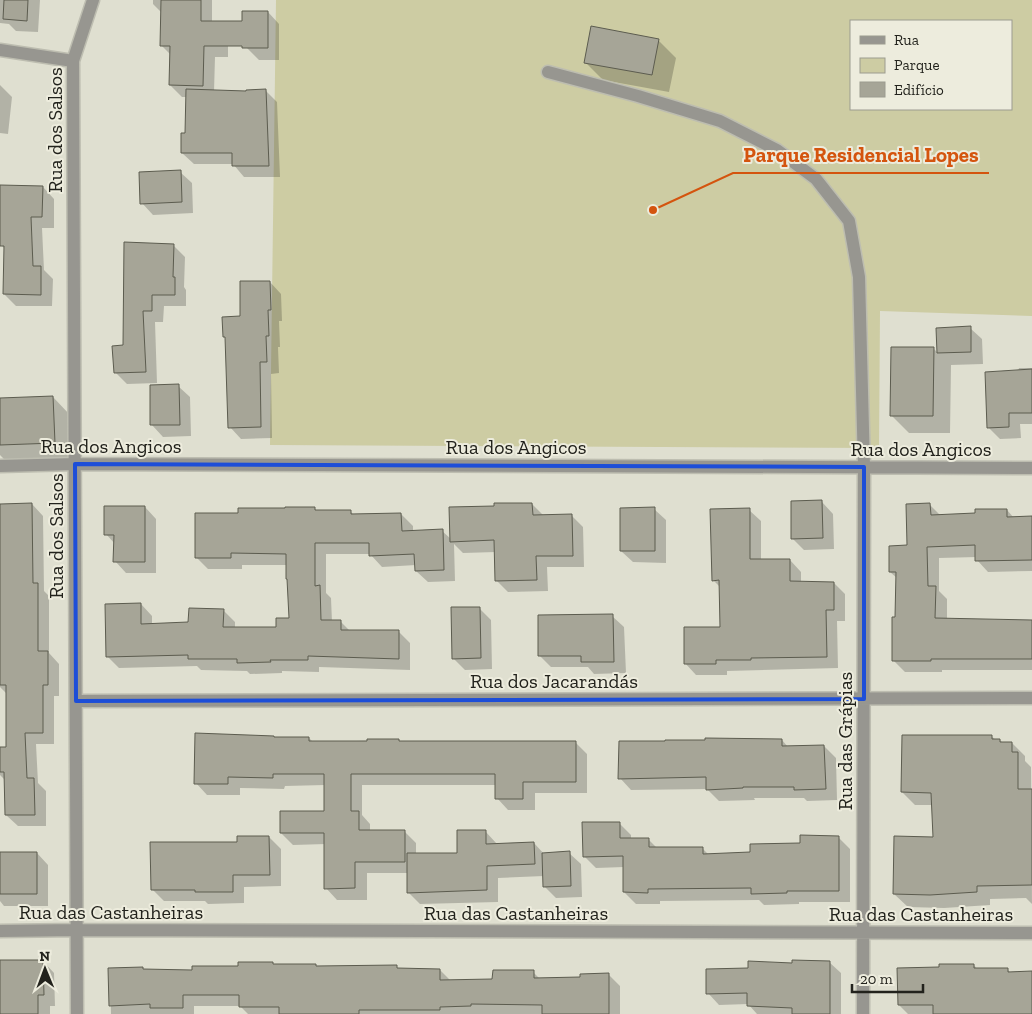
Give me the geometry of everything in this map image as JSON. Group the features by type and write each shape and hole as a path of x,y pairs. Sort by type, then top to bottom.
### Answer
{"street":[{"name":"Rua dos Salsos","path":"77,1014 74,61 93,0"},
{"path":"0,50 74,61"},
{"name":"Rua das Grápias","path":"548,72 638,96 720,121 777,150 816,179 849,221 859,278 864,467 863,1014"},
{"name":"Rua dos Angicos","path":"0,466 75,464 1032,468"},
{"name":"Rua dos Jacarandás","path":"76,701 1032,698"},
{"name":"Rua das Castanheiras","path":"0,931 1032,933"}],"highlighted area":[{"path":"75,464 864,467 864,699 76,701"}],"green space":[{"path":"276,0 1032,0 1032,316 880,311 879,448 270,445"}],"building":[{"path":"4,0 28,0 27,21 3,19"},
{"path":"161,0 201,0 201,21 242,21 242,11 268,11 268,48 204,46 203,86 169,85 170,46 160,46"},
{"path":"591,26 659,39 652,75 584,63"},
{"path":"186,89 246,91 266,89 269,166 232,166 232,153 181,153 181,133 185,133"},
{"path":"181,170 182,202 140,204 139,172"},
{"path":"0,185 43,186 42,217 31,217 33,266 41,266 41,295 3,294 4,246 0,246"},
{"path":"124,242 174,244 173,277 175,277 175,295 152,295 152,311 143,311 146,372 114,373 112,346 123,345"},
{"path":"240,281 270,281 271,310 268,310 269,336 266,336 267,362 260,362 261,427 228,428 225,337 223,337 222,317 240,316"},
{"path":"971,326 971,352 937,353 936,328"},
{"path":"891,347 934,347 933,416 890,416"},
{"path":"1032,369 1032,413 1009,413 1009,427 987,428 985,372"},
{"path":"179,384 180,425 150,425 150,385"},
{"path":"53,396 55,443 0,445 0,398"},
{"path":"822,500 823,538 791,539 791,501"},
{"path":"32,503 33,583 38,583 38,651 48,651 48,685 43,685 43,733 25,733 27,778 34,778 35,815 5,815 4,772 0,772 0,747 6,747 6,685 0,685 0,504"},
{"path":"494,503 532,503 533,515 572,514 573,556 536,556 537,580 495,581 494,540 450,542 449,507 494,506"},
{"path":"930,503 931,515 975,513 975,509 1007,509 1007,517 1032,516 1032,560 975,561 975,545 927,547 928,586 936,586 935,618 1032,620 1032,659 892,661 892,617 895,617 896,572 889,572 889,546 907,545 906,504"},
{"path":"104,506 145,506 145,562 113,562 114,535 104,535"},
{"path":"315,507 315,510 351,510 351,514 401,513 402,531 443,529 444,570 415,571 414,554 369,556 369,543 315,543 315,586 320,585 321,620 341,620 341,630 399,630 399,659 308,656 308,660 270,660 271,662 237,663 237,659 188,659 188,655 106,657 105,604 141,603 141,624 188,622 189,608 224,609 223,627 276,627 276,618 289,618 286,554 231,553 231,558 195,558 195,513 238,513 238,508"},
{"path":"655,507 655,551 620,551 620,508"},
{"path":"750,508 750,559 790,559 790,581 834,582 834,610 826,610 827,657 751,658 751,660 716,660 716,664 684,664 684,627 720,627 719,580 712,581 710,509"},
{"path":"451,607 480,607 481,658 452,659"},
{"path":"613,614 614,662 581,662 581,656 538,656 538,615"},
{"path":"195,733 309,737 309,741 399,739 399,741 576,741 576,782 523,782 523,799 495,799 495,774 351,774 351,811 359,811 359,830 405,830 405,862 355,862 355,888 324,889 324,833 280,833 280,811 324,811 324,774 273,774 273,778 228,777 228,784 194,784"},
{"path":"902,735 992,735 992,739 1000,739 1000,742 1012,742 1012,752 1018,752 1018,789 1032,789 1032,885 977,886 977,892 930,895 893,894 894,836 933,837 931,793 901,792"},
{"path":"705,738 782,739 782,746 824,745 826,789 794,790 794,787 743,787 706,790 706,777 618,779 619,741 705,740"},
{"path":"582,822 620,822 620,838 649,838 649,847 703,847 703,854 750,852 750,844 800,843 800,835 839,836 839,891 787,891 787,893 751,894 751,888 648,889 648,893 623,892 623,856 583,857"},
{"path":"457,830 486,830 486,844 534,842 535,864 487,866 487,890 407,893 407,853 457,853"},
{"path":"237,836 269,836 270,875 233,875 233,892 151,890 150,842 237,842"},
{"path":"570,851 571,886 543,887 542,853"},
{"path":"0,852 37,852 37,894 0,894"},
{"path":"0,960 43,960 44,995 38,995 38,1014 0,1014"},
{"path":"792,960 830,961 830,1014 792,1014 792,1008 747,1006 747,993 706,994 706,969 748,968 748,961 792,963"},
{"path":"238,962 316,964 316,966 397,965 397,968 440,969 440,980 492,979 493,970 534,970 534,978 580,977 580,974 609,973 609,1014 542,1014 542,1005 471,1004 471,1006 440,1007 440,1010 359,1010 359,1014 279,1014 279,1007 239,1007 239,995 183,995 183,1008 150,1008 150,1004 109,1006 108,968 143,967 143,969 192,970 192,966 238,966"},
{"path":"939,964 974,964 974,968 1008,968 1008,972 1032,971 1032,1014 933,1014 933,1005 898,1005 897,968 939,967"}],"place":[{"name":"Parque Residencial Lopes","path":"653,210"}]}
